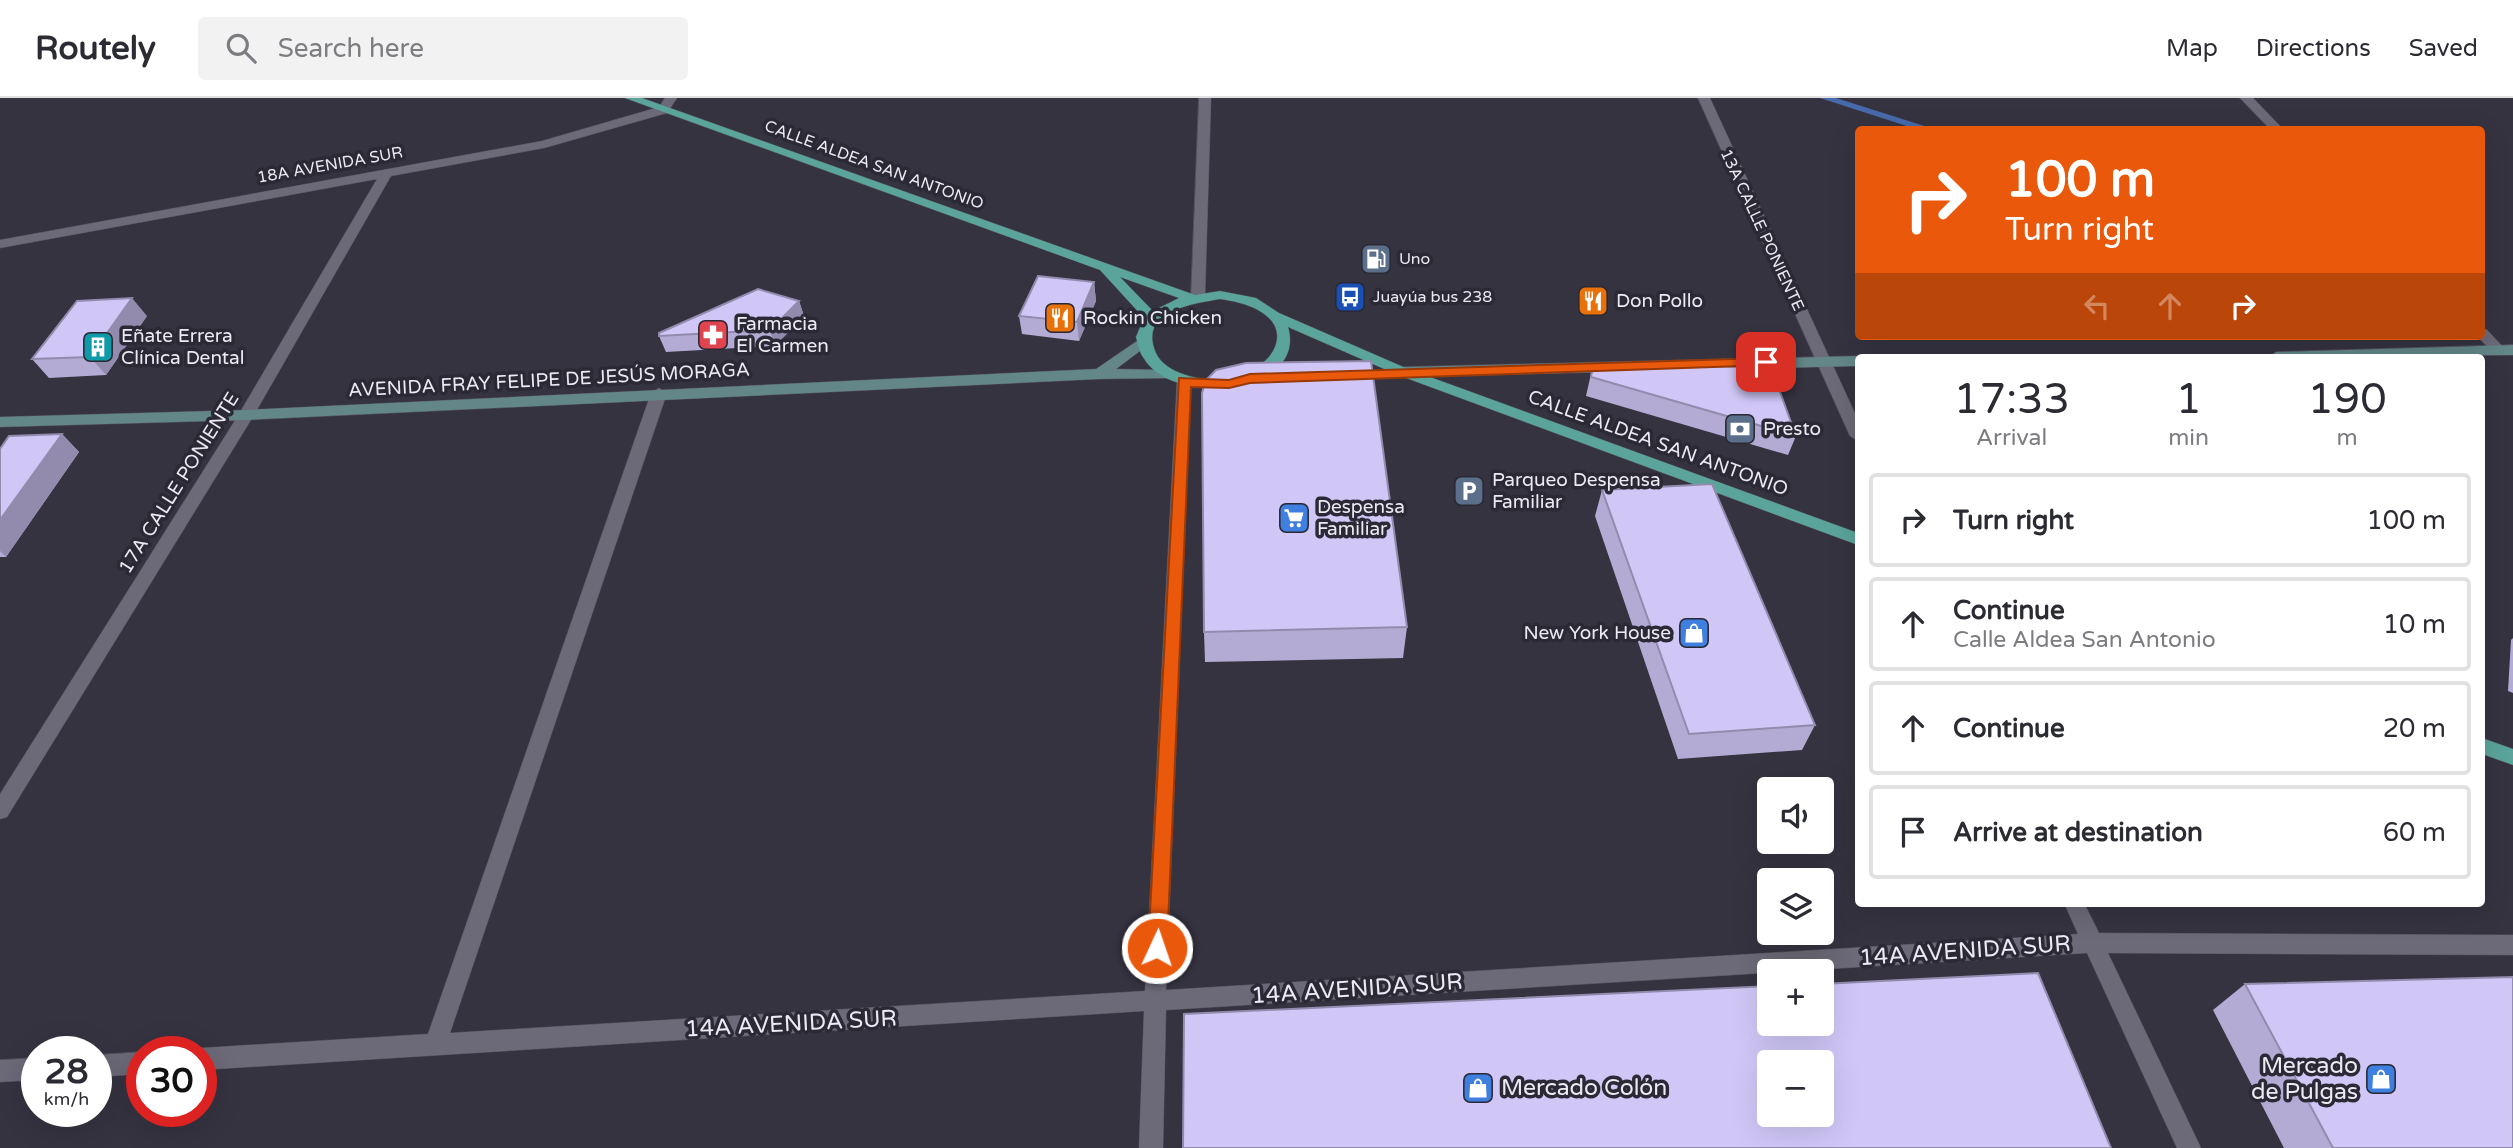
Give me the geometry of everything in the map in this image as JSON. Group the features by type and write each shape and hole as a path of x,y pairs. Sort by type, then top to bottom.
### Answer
{"main road":[{"name":"CALLE ALDEA SAN ANTONIO","path":"631,98 667,104 1104,268 1193,297"},
{"name":"CALLE ALDEA SAN ANTONIO","path":"1104,268 1152,318"},
{"path":"1250,379 1267,370 1285,344 1284,330 1277,317 1262,306 1243,298 1220,295 1193,297 1161,310 1145,330 1143,342 1146,355 1177,378 1206,385 1278,378"},
{"name":"CALLE ALDEA SAN ANTONIO","path":"1277,317 1403,372 1855,538"},
{"name":"CALLE ALDEA SAN ANTONIO","path":"1361,374 1403,372"},
{"path":"2485,747 2513,757"}],"street":[{"path":"1193,297 1205,98"},
{"name":"13A CALLE PONIENTE","path":"1703,98 1855,430"},
{"path":"2246,98 2274,126"},
{"name":"18A AVENIDA SUR","path":"0,244 544,144 667,104"},
{"name":"17A CALLE PONIENTE","path":"0,811 246,415 387,172"},
{"path":"2485,335 2506,351 2513,365"},
{"path":"1100,374 1143,342"},
{"path":"2391,354 2506,351"},
{"path":"1403,372 1855,361"},
{"name":"AVENIDA FRAY FELIPE DE JESÚS MORAGA","path":"0,422 246,415 659,393 1100,374 1177,378"},
{"path":"1151,1148 1177,378"},
{"path":"435,1046 659,393"},
{"path":"2076,907 2189,1148"},
{"name":"14A AVENIDA SUR","path":"217,1058 2092,943 2513,945"},
{"path":"0,1071 21,1070"}],"building":[{"path":"1038,276 1094,282 1077,322 1019,316"},
{"path":"758,289 799,301 770,330 659,336 659,333"},
{"path":"132,298 90,357 32,359 77,301"},
{"name":"Despensa Familiar","path":"1371,361 1407,627 1204,632 1202,393 1206,380 1216,370 1246,363"},
{"path":"1593,365 1771,367 1796,436 1591,377"},
{"path":"62,434 0,520 0,449 9,436"},
{"name":"New York House","path":"1712,484 1815,725 1689,734 1602,490"},
{"name":"Mercado Colón","path":"2038,973 2111,1148 1183,1148 1184,1014 1757,987 1757,1036 1834,1036 1834,983"},
{"name":"Mercado de Pulgas","path":"2513,977 2513,1148 2333,1148 2245,984"}],"waterway":[{"path":"1825,98 1919,126"}],"place":[{"name":"Uno","path":"1376,259"},
{"name":"Juayúa bus 238","path":"1350,297"},
{"name":"Don Pollo","path":"1593,301"},
{"name":"Rockin Chicken","path":"1060,318"},
{"name":"Farmacia El Carmen","path":"713,335"},
{"name":"Eñate Errera Clínica Dental","path":"98,347"},
{"name":"Presto","path":"1740,429"},
{"name":"Parqueo Despensa Familiar","path":"1469,491"},
{"name":"Despensa Familiar","path":"1294,518"},
{"name":"New York House","path":"1694,633"},
{"name":"Mercado de Pulgas","path":"2381,1079"},
{"name":"Mercado Colón","path":"1478,1088"}],"route":[{"path":"1157,948 1184,381 1206,385 1229,384 1250,379 1403,372 1766,362"}]}
